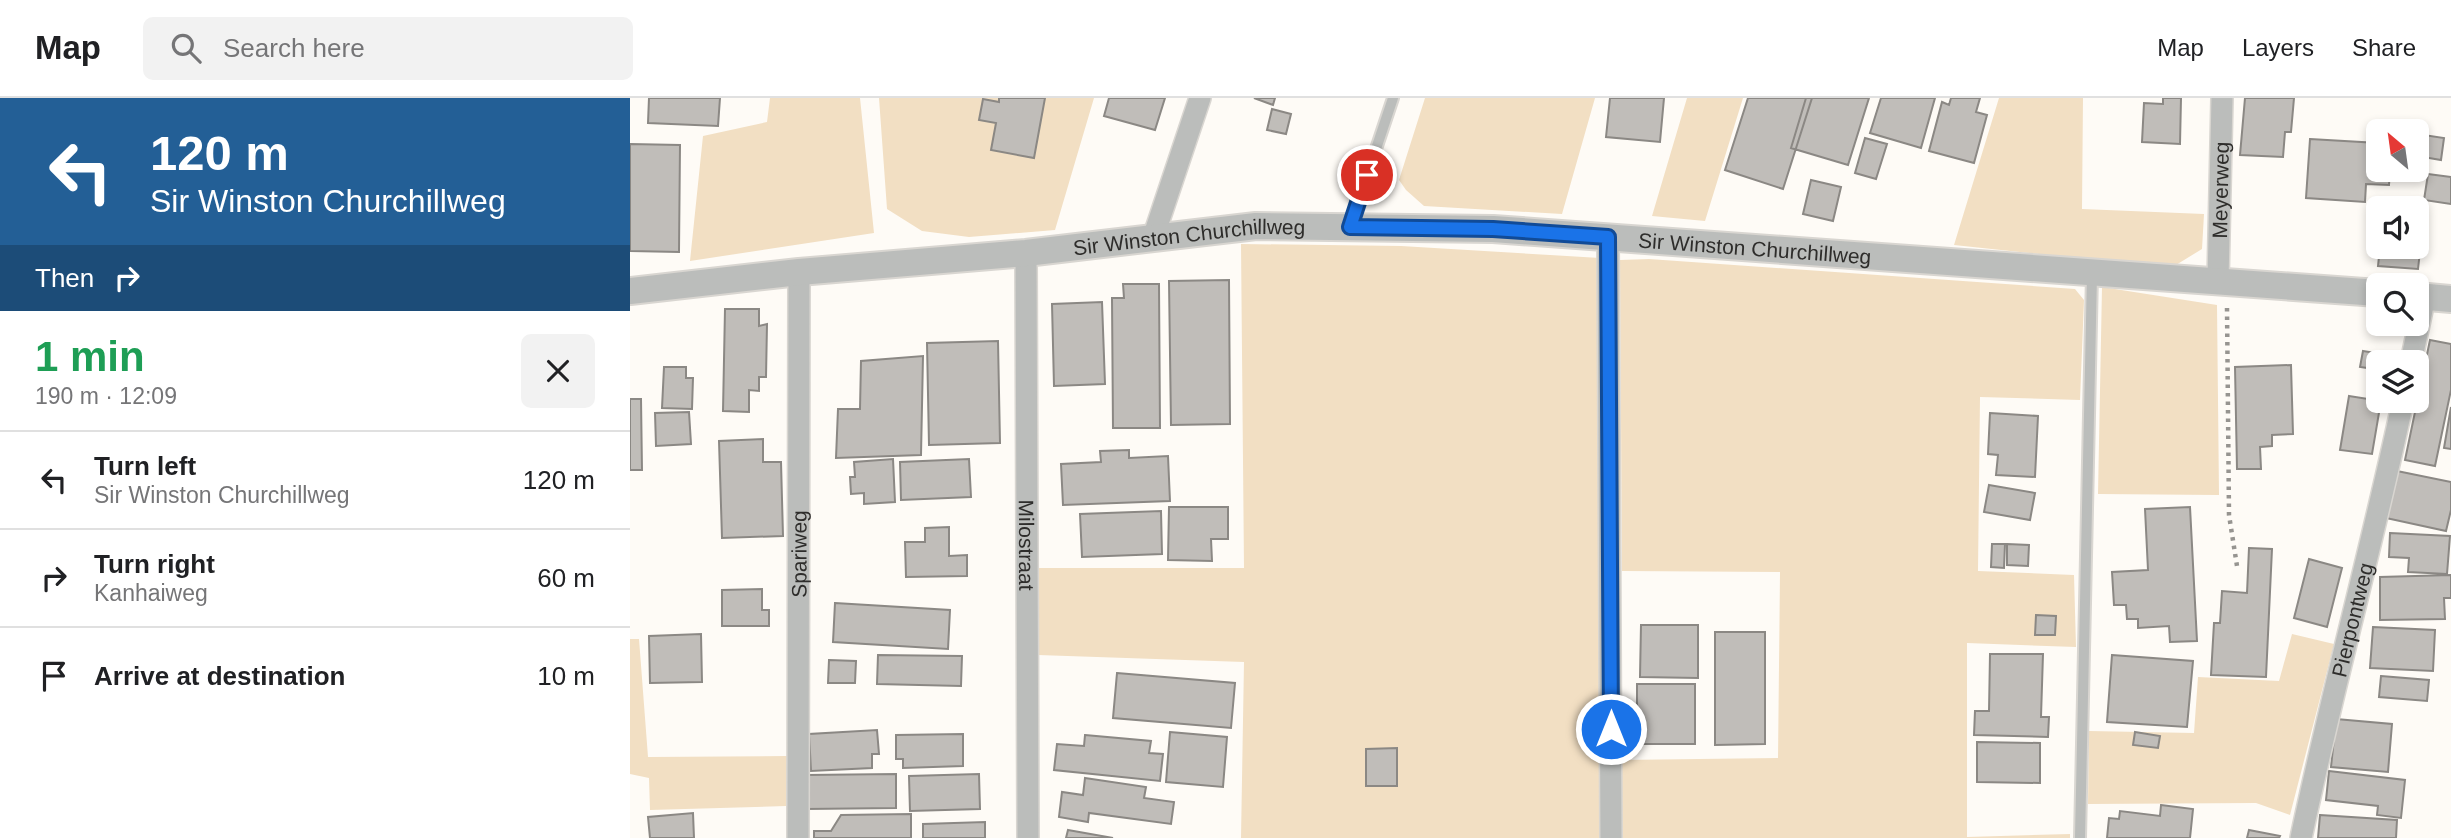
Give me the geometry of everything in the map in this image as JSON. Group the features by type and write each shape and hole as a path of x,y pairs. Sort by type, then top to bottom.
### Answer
{"street":[{"path":"1153,238 1200,98"},
{"name":"Meyerweg","path":"2222,98 2222,282"},
{"name":"Sir Winston Churchillweg","path":"630,291 800,272 1026,253 1256,226 1493,229 2366,292"},
{"path":"1608,237 1611,838"},
{"name":"Milostraat","path":"1026,253 1028,838"},
{"name":"Spariweg","path":"798,838 800,272"},
{"path":"2415,350 2431,297"},
{"name":"Pierpontweg","path":"2301,838 2317,759 2379,512 2400,413"}],"lane":[{"path":"1350,227 1393,98"},
{"path":"2080,838 2092,272"}],"path":[{"path":"2222,282 2229,515 2237,566"}],"shaded area":[{"path":"770,98 860,98 874,233 690,261 703,136 767,122"},
{"path":"879,98 1094,98 1055,230 969,237 922,231 887,209"},
{"path":"1425,98 1595,98 1562,214 1424,206 1399,180"},
{"path":"1687,98 1743,98 1705,221 1652,216"},
{"path":"1999,98 2083,98 2082,209 2204,214 2202,249 2171,268 1954,245"},
{"path":"1241,244 1401,246 1600,258 1601,838 1241,838 1244,662 1038,655 1037,568 1244,568"},
{"path":"1649,259 2075,289 2084,300 2080,400 1980,397 1978,571 2074,575 2076,647 1967,643 1967,837 2070,834 2070,838 1620,838 1619,760 1778,758 1780,572 1622,571 1620,260"},
{"path":"2102,287 2217,305 2219,495 2098,494"},
{"path":"2292,634 2334,644 2290,815 2256,803 2088,804 2089,731 2194,733 2198,677 2279,681"},
{"path":"630,639 639,639 648,757 787,756 786,806 650,810 649,778 630,774"}],"building":[{"path":"649,98 720,98 718,126 648,123"},
{"path":"999,98 1045,98 1034,158 991,150 996,123 979,120 983,99 999,102"},
{"path":"1109,98 1165,98 1155,130 1104,116"},
{"path":"1254,98 1275,98 1273,105"},
{"path":"1610,98 1664,98 1660,142 1606,137"},
{"path":"1748,98 1812,98 1783,189 1725,170"},
{"path":"1806,98 1869,98 1848,165 1791,148"},
{"path":"1881,98 1935,98 1921,148 1870,133"},
{"path":"1951,98 1980,98 1976,112 1987,115 1974,163 1929,151 1942,102 1949,105"},
{"path":"2163,98 2181,98 2180,144 2142,142 2144,103 2163,104"},
{"path":"2245,98 2294,98 2291,132 2285,132 2283,157 2240,155"},
{"path":"1272,109 1291,114 1286,134 1267,130"},
{"path":"2429,136 2444,138 2441,160 2429,158"},
{"path":"1865,138 1887,144 1876,179 1855,173"},
{"path":"2310,139 2366,142 2366,182 2389,182 2389,185 2366,184 2365,202 2306,198"},
{"path":"630,144 680,145 679,252 630,251"},
{"path":"2429,174 2451,177 2451,204 2429,201 2429,196 2425,196"},
{"path":"1811,180 1841,187 1833,221 1803,214"},
{"path":"2379,259 2419,259 2418,269 2378,266"},
{"path":"1229,280 1230,424 1171,425 1169,281"},
{"path":"1123,284 1159,284 1160,428 1113,428 1112,298 1124,298"},
{"path":"1102,302 1105,384 1054,386 1052,304"},
{"path":"725,309 759,309 759,326 767,324 766,377 759,377 759,391 749,390 749,412 723,411"},
{"path":"2430,340 2451,344 2451,390 2435,466 2405,460 2415,413 2429,413"},
{"path":"998,341 1000,443 929,445 927,343"},
{"path":"2363,351 2366,351 2366,368 2360,367"},
{"path":"923,356 921,455 836,458 838,409 860,409 861,361"},
{"path":"2291,365 2293,434 2272,435 2272,446 2260,447 2261,469 2237,469 2235,367"},
{"path":"664,367 686,367 686,378 693,378 692,409 662,408"},
{"path":"2349,396 2366,399 2366,413 2379,413 2372,454 2340,450"},
{"path":"630,399 641,399 642,470 630,470"},
{"path":"2451,407 2451,449 2444,448"},
{"path":"689,412 691,444 656,446 655,413"},
{"path":"1990,413 2038,416 2035,477 1996,475 1998,455 1988,454"},
{"path":"763,439 763,462 781,462 783,536 722,538 719,441"},
{"path":"1129,450 1129,458 1168,456 1170,501 1063,505 1061,464 1101,462 1100,451"},
{"path":"893,459 895,502 864,504 864,493 851,494 850,477 855,477 854,462"},
{"path":"969,459 971,497 901,500 900,462"},
{"path":"2397,471 2451,482 2451,510 2446,531 2386,518"},
{"path":"1989,485 2035,493 2030,520 1984,512"},
{"path":"1169,507 1228,507 1228,539 1211,539 1212,561 1168,560"},
{"path":"2190,507 2197,641 2170,642 2169,626 2138,628 2138,619 2127,619 2126,605 2114,605 2112,572 2148,570 2145,509"},
{"path":"1161,511 1162,554 1082,557 1080,514"},
{"path":"949,527 949,556 967,555 967,576 906,577 905,542 925,542 925,528"},
{"path":"2390,533 2450,536 2447,574 2408,572 2409,558 2389,557"},
{"path":"1992,544 2005,544 2004,568 1991,567"},
{"path":"2007,544 2029,545 2028,566 2007,565"},
{"path":"2249,548 2272,549 2266,677 2211,675 2214,623 2220,623 2222,591 2247,593"},
{"path":"2309,559 2342,568 2327,627 2294,618"},
{"path":"2451,575 2451,598 2444,598 2445,619 2380,620 2380,577"},
{"path":"762,589 762,610 769,610 769,626 722,626 722,590"},
{"path":"835,603 950,610 948,649 833,642"},
{"path":"2036,615 2056,616 2055,635 2035,635"},
{"path":"1641,625 1698,625 1698,678 1640,677"},
{"path":"2373,627 2435,630 2433,671 2370,668"},
{"path":"1715,632 1765,632 1765,744 1715,745"},
{"path":"701,634 702,682 650,683 649,636"},
{"path":"1990,654 2043,654 2041,717 2049,717 2048,737 1974,735 1975,711 1989,711"},
{"path":"878,655 962,656 961,686 877,684"},
{"path":"2112,655 2193,661 2187,727 2107,722"},
{"path":"829,660 856,661 855,683 828,683"},
{"path":"1117,673 1235,683 1231,728 1113,718"},
{"path":"2381,676 2429,680 2427,701 2379,697"},
{"path":"1637,684 1695,684 1695,744 1637,744"},
{"path":"2336,719 2392,724 2388,772 2331,767"},
{"path":"877,730 879,754 872,754 872,768 811,771 809,734"},
{"path":"1170,732 1227,737 1223,787 1166,782"},
{"path":"2135,732 2160,736 2158,748 2133,745"},
{"path":"963,734 963,766 903,768 903,759 896,759 896,735"},
{"path":"1085,735 1151,741 1149,753 1163,754 1160,781 1054,770 1057,744 1084,746"},
{"path":"1977,742 2040,743 2040,783 1977,782"},
{"path":"1397,748 1397,786 1366,786 1366,749"},
{"path":"2329,771 2405,780 2401,818 2377,815 2378,806 2326,800"},
{"path":"896,774 896,808 806,809 806,775"},
{"path":"979,774 980,809 910,811 909,776"},
{"path":"1085,778 1146,787 1144,798 1174,802 1171,824 1089,813 1088,822 1059,817 1062,792 1083,795"},
{"path":"2161,805 2193,809 2190,838 2107,838 2109,818 2119,819 2120,811 2160,816"},
{"path":"693,813 694,838 650,838 648,817"},
{"path":"911,814 911,838 814,838 814,831 831,831 841,815"},
{"path":"2320,815 2397,820 2396,838 2318,838"},
{"path":"985,822 985,838 923,838 923,824"},
{"path":"1068,830 1113,838 1066,838"},
{"path":"2249,830 2280,836 2247,838"}],"route":[{"path":"1367,175 1350,227 1493,229 1608,237 1611,729"}]}
